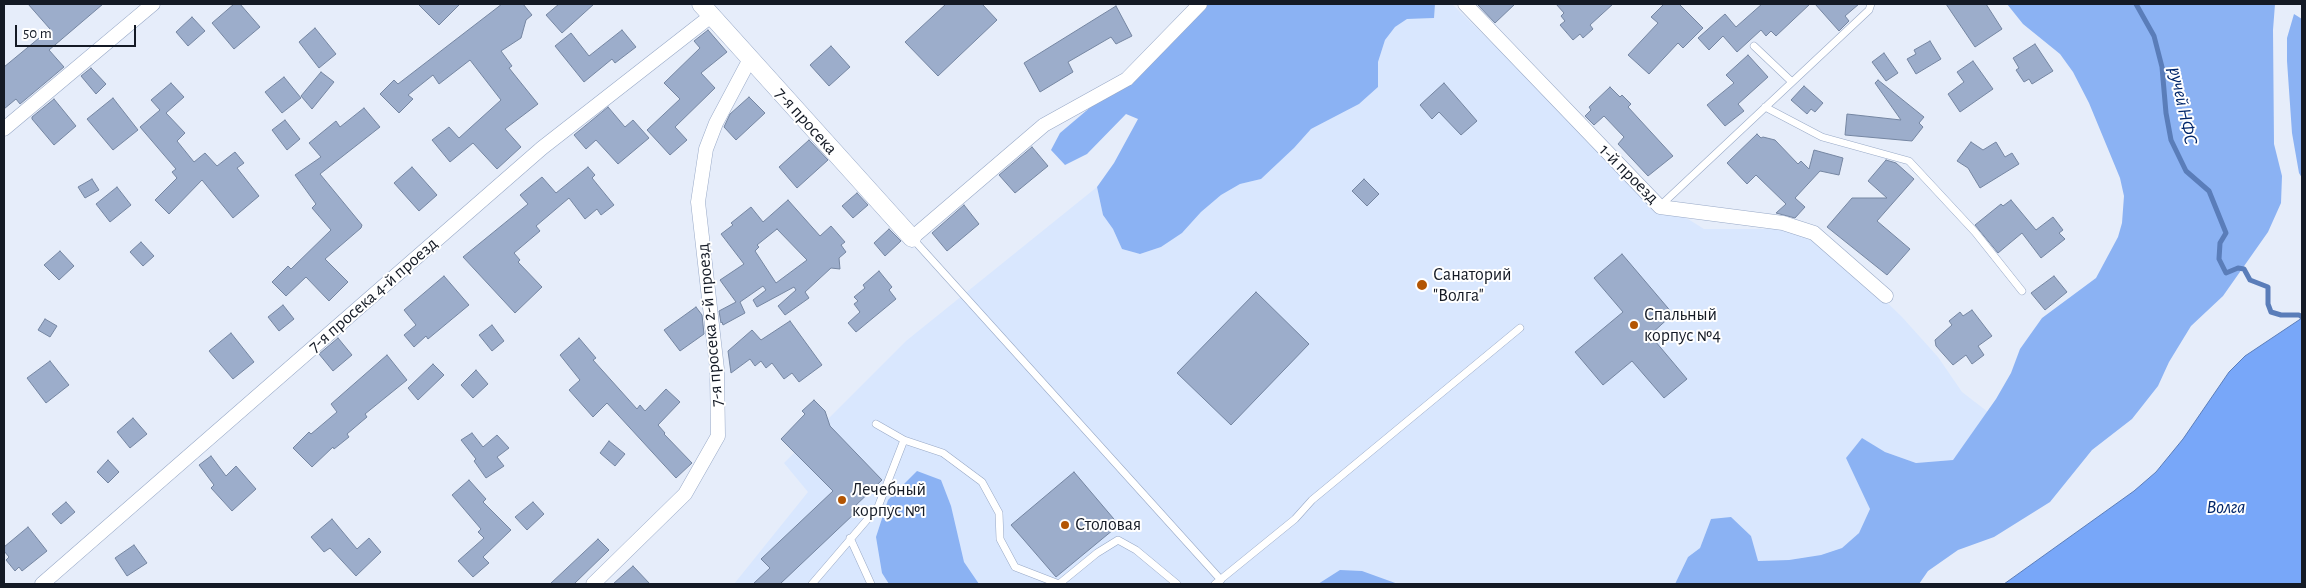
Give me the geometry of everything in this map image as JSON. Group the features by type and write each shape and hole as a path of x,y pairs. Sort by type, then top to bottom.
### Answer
{"street":[{"path":"4,129 154,4"},
{"path":"912,238 1044,126 1127,79 1200,4"},
{"name":"1-й проезд","path":"1465,4 1660,207 1783,223 1814,232 1886,296"},
{"name":"7-я просека","path":"706,10 912,238"},
{"name":"7-я просека 4-й проезд","path":"42,584 542,148 706,10"},
{"name":"7-я просека 2-й проезд","path":"593,584 685,494 718,436 717,369 698,202 706,149 716,123 750,59"}],"lane":[{"path":"1660,207 1869,10 1871,4"},
{"path":"1754,46 1792,82"},
{"path":"1765,107 1822,137 1909,161 1975,232 2022,291"},
{"path":"912,238 1218,582 1295,520 1312,500 1520,328"},
{"path":"876,424 904,440 943,453 982,482 999,513 1000,539 1015,567 1059,584 1097,553 1118,540 1136,550 1177,584"},
{"path":"812,584 878,507 904,440"},
{"path":"850,538 871,584"}],"shaded area":[{"path":"1198,4 1435,4 1434,18 1407,19 1395,27 1385,40 1378,62 1378,87 1359,104 1311,129 1261,179 1240,184 1221,195 1201,212 1182,233 1161,247 1140,254 1122,249 1113,229 1103,215 1097,187 1114,163 1138,119 1126,114 1087,154 1065,165 1051,150 1060,133 1106,94"},
{"name":"Санаторий \"Волга\"","path":"1435,4 1452,4 1646,193 1704,229 1789,229 1836,253 1902,317 1938,357 1962,392 1988,412 1953,460 1916,463 1885,452 1862,439 1863,491 1870,509 1859,533 1842,548 1821,555 1789,560 1757,561 1751,536 1711,519 1700,548 1688,557 1675,584 734,584 808,492 784,463 906,341 1097,187 1103,215 1113,229 1122,249 1140,254 1161,247 1182,233 1201,212 1221,195 1240,184 1261,179 1311,129 1359,104 1378,87 1378,62 1385,40 1395,27 1407,19 1433,18"},
{"path":"2007,4 2275,4 2273,30 2274,144 2282,176 2281,203 2268,232 2223,296 2191,326 2169,362 2158,386 2132,419 2092,450 2050,502 1994,537 1958,550 1928,571 1919,584 1675,584 1688,557 1700,548 1711,519 1731,517 1751,536 1758,561 1789,560 1821,555 1842,548 1859,533 1870,509 1846,458 1862,438 1885,452 1916,463 1953,460 1996,399 2011,373 2020,349 2042,318 2096,278 2118,237 2122,223 2124,196 2120,178 2089,103 2073,72 2060,54 2023,24"},
{"path":"2294,14 2302,19 2302,178 2299,173 2292,133 2287,61 2287,38"},
{"path":"917,471 941,480 951,506 964,562 979,584 889,584 882,573 876,537 888,500"},
{"path":"1340,570 1362,571 1398,584 1318,584"}],"water":[{"name":"Волга","path":"2302,318 2302,584 2004,584 2134,491 2156,472 2183,439 2229,372 2245,356"}],"building":[{"path":"28,4 103,4 49,50 64,67 20,104 16,99 4,109 4,67 50,29"},
{"path":"234,4 240,4 260,27 234,49 212,23"},
{"path":"418,4 460,4 439,25"},
{"path":"502,4 523,4 532,15 526,20 521,38 501,51 512,66 509,68 538,104 505,129 521,147 497,169 473,143 450,162 432,140 449,127 459,138 501,100 470,60 439,84 433,75 408,95 413,99 399,113 380,94 394,80 398,84"},
{"path":"559,4 594,4 562,33 546,15"},
{"path":"946,4 982,4 997,20 938,76 905,42"},
{"path":"1477,4 1515,4 1495,23"},
{"path":"1556,4 1613,4 1590,25 1593,29 1583,38 1580,34 1573,40 1560,25 1565,21 1561,16 1564,13"},
{"path":"1664,4 1679,4 1703,28 1683,48 1678,43 1649,74 1628,55 1658,23 1651,17"},
{"path":"1762,4 1810,4 1776,36 1771,31 1766,36 1761,30 1737,52 1723,36 1709,50 1698,38 1725,14 1736,27"},
{"path":"1815,4 1859,4 1845,16 1849,21 1839,31"},
{"path":"1946,4 1986,4 2002,29 1975,47"},
{"path":"1116,6 1132,36 1116,44 1111,37 1068,62 1073,72 1040,92 1024,63"},
{"path":"192,17 205,31 188,46 176,32"},
{"path":"315,28 336,54 319,68 299,42"},
{"path":"622,30 636,47 615,63 612,59 584,82 555,46 571,33 589,56"},
{"path":"708,30 727,52 701,73 715,88 675,127 687,140 670,155 647,130 680,99 664,83 700,48 694,41"},
{"path":"1930,41 1941,59 1916,74 1907,59 1916,54 1914,50"},
{"path":"2035,44 2053,71 2032,84 2029,79 2024,82 2016,70 2019,68 2013,58"},
{"path":"831,46 850,67 829,86 810,65"},
{"path":"1884,53 1898,73 1886,81 1872,62"},
{"path":"1748,55 1768,77 1738,104 1744,111 1725,126 1707,105 1734,83 1726,75"},
{"path":"1973,61 1993,89 1960,112 1948,94 1964,82 1957,72"},
{"path":"91,68 106,84 96,94 81,76"},
{"path":"321,72 334,82 312,109 301,96"},
{"path":"284,77 301,98 282,113 265,92"},
{"path":"1878,80 1924,117 1919,123 1923,127 1912,141 1845,135 1847,114 1901,120 1875,83"},
{"path":"171,83 184,97 166,113 185,133 177,141 194,162 205,153 217,166 235,152 244,163 237,168 259,196 233,218 202,180 169,214 155,200 177,178 172,172 176,169 140,127 160,110 151,100"},
{"path":"1444,83 1477,121 1461,135 1439,112 1432,119 1420,105"},
{"path":"1804,86 1823,103 1815,112 1811,109 1807,114 1791,100"},
{"path":"1610,87 1631,104 1628,107 1673,156 1648,176 1618,144 1624,137 1604,116 1594,125 1585,116 1591,110 1589,107"},
{"path":"749,97 765,113 736,140 724,127 730,114"},
{"path":"113,98 138,130 113,150 87,119"},
{"path":"54,99 76,126 54,145 32,117"},
{"path":"608,107 625,127 633,120 649,138 618,164 596,140 586,149 574,135"},
{"path":"364,108 380,127 320,174 362,225 361,228 325,259 348,282 329,301 306,277 286,296 272,282 288,266 291,269 331,230 312,208 316,204 295,175 321,157 309,143 336,121 340,127"},
{"path":"285,120 300,139 287,150 272,130"},
{"path":"1757,134 1761,138 1775,140 1798,164 1801,161 1809,169 1814,150 1843,158 1839,175 1820,171 1795,198 1805,207 1795,218 1776,213 1786,204 1756,175 1747,184 1727,163"},
{"path":"809,140 828,160 797,188 779,167"},
{"path":"1971,142 1983,150 1996,142 2005,157 2012,153 2019,164 1980,188 1968,168 1957,161"},
{"path":"1032,147 1048,166 1015,193 999,175"},
{"path":"1886,160 1896,163 1914,179 1877,221 1910,249 1887,275 1827,227 1852,198 1887,198 1868,181"},
{"path":"412,167 437,195 419,211 394,183"},
{"path":"588,167 595,175 592,178 614,205 601,215 597,209 585,219 569,198 536,226 540,231 514,253 520,260 518,262 542,287 515,313 463,257 528,204 520,195 542,177 556,193"},
{"path":"92,179 99,190 85,198 78,187"},
{"path":"1364,179 1379,194 1367,206 1352,191"},
{"path":"117,187 131,205 110,222 96,204"},
{"path":"857,193 868,205 853,218 842,206"},
{"path":"788,200 820,236 831,226 845,242 841,245 846,252 839,258 840,269 831,268 805,292 809,298 785,315 778,306 796,290 794,287 757,307 753,300 766,290 763,286 740,302 745,313 723,325 719,311 736,302 720,280 744,264 721,234 751,207 763,222","holes":["777,229 807,260 776,283 755,251 759,247 757,245"]},
{"path":"2011,200 2036,230 2053,217 2063,230 2059,233 2065,239 2041,258 2022,233 1998,253 1975,225 2001,204 2003,206"},
{"path":"964,205 979,224 947,251 932,233"},
{"path":"889,229 901,241 885,256 874,243"},
{"path":"141,242 154,256 143,266 130,252"},
{"path":"60,251 74,266 59,280 44,265"},
{"name":"Спальный корпус №4","path":"1622,254 1673,314 1650,335 1687,379 1664,398 1632,361 1603,385 1575,352 1623,312 1594,278"},
{"path":"879,271 892,287 889,290 896,299 856,332 848,323 860,312 854,304 858,301 854,297 865,288 863,285"},
{"path":"444,276 469,305 428,339 426,336 414,347 404,335 416,325 404,310"},
{"path":"2054,276 2067,292 2045,310 2031,293"},
{"path":"1256,292 1309,344 1231,425 1177,373"},
{"path":"283,305 294,319 279,331 268,317"},
{"path":"696,307 702,315 704,334 680,351 664,330"},
{"path":"1972,310 1992,336 1978,346 1984,355 1972,364 1966,355 1953,365 1936,346 1935,340 1952,325 1949,321 1960,312 1963,316"},
{"path":"45,319 57,326 50,337 38,330"},
{"path":"790,321 822,365 799,382 792,373 784,379 772,363 766,368 761,361 755,366 750,359 731,373 728,351 752,330 761,340"},
{"path":"492,325 504,341 492,351 479,335"},
{"path":"231,333 254,362 233,379 209,351"},
{"path":"338,338 352,355 333,371 319,354"},
{"path":"579,338 596,358 593,360 637,409 640,405 645,411 666,389 680,402 658,425 664,434 692,463 676,478 607,403 593,417 569,390 580,380 560,355"},
{"path":"387,355 407,380 365,414 367,417 347,434 349,437 334,449 333,447 312,467 293,448 309,432 311,434 337,412 331,404"},
{"path":"50,361 69,385 46,403 27,378"},
{"path":"433,364 444,375 418,400 408,388"},
{"path":"476,370 488,384 473,398 461,385"},
{"name":"Лечебный корпус №1","path":"814,400 825,411 830,426 882,480 851,510 854,514 780,584 753,584 770,568 761,559 833,491 781,439 805,414 802,411"},
{"path":"133,418 147,434 130,448 117,432"},
{"path":"472,433 483,447 497,435 509,448 497,457 504,466 486,478 474,461 476,459 461,440"},
{"path":"609,441 625,454 615,466 600,453"},
{"path":"211,456 226,476 236,466 256,489 232,511 211,488 214,485 199,465"},
{"path":"108,460 119,472 108,483 97,472"},
{"name":"Столовая","path":"1074,472 1119,525 1056,577 1011,525"},
{"path":"469,480 486,499 483,502 511,530 483,557 489,563 473,577 458,561 484,538 478,532 481,529 452,495"},
{"path":"66,502 75,512 61,524 52,514"},
{"path":"533,502 544,514 527,530 515,517"},
{"path":"332,519 357,549 369,538 381,552 356,576 330,548 324,552 311,537"},
{"path":"28,527 47,551 22,571 19,567 15,571 6,560 9,557 4,551 4,547"},
{"path":"598,539 609,550 574,584 550,584"},
{"path":"134,545 147,563 127,576 115,558"},
{"path":"633,566 650,584 613,584"}],"waterway":[{"name":"ручей НФС","path":"2136,4 2154,36 2162,67 2166,113 2171,140 2186,171 2209,191 2226,233 2220,243 2219,259 2226,273 2238,268 2244,269 2250,280 2268,287 2268,304 2271,312 2302,317"}],"place":[{"name":"Санаторий \"Волга\"","path":"1422,285"},
{"name":"Спальный корпус №4","path":"1634,325"},
{"name":"Лечебный корпус №1","path":"842,500"},
{"name":"Столовая","path":"1065,525"}]}
